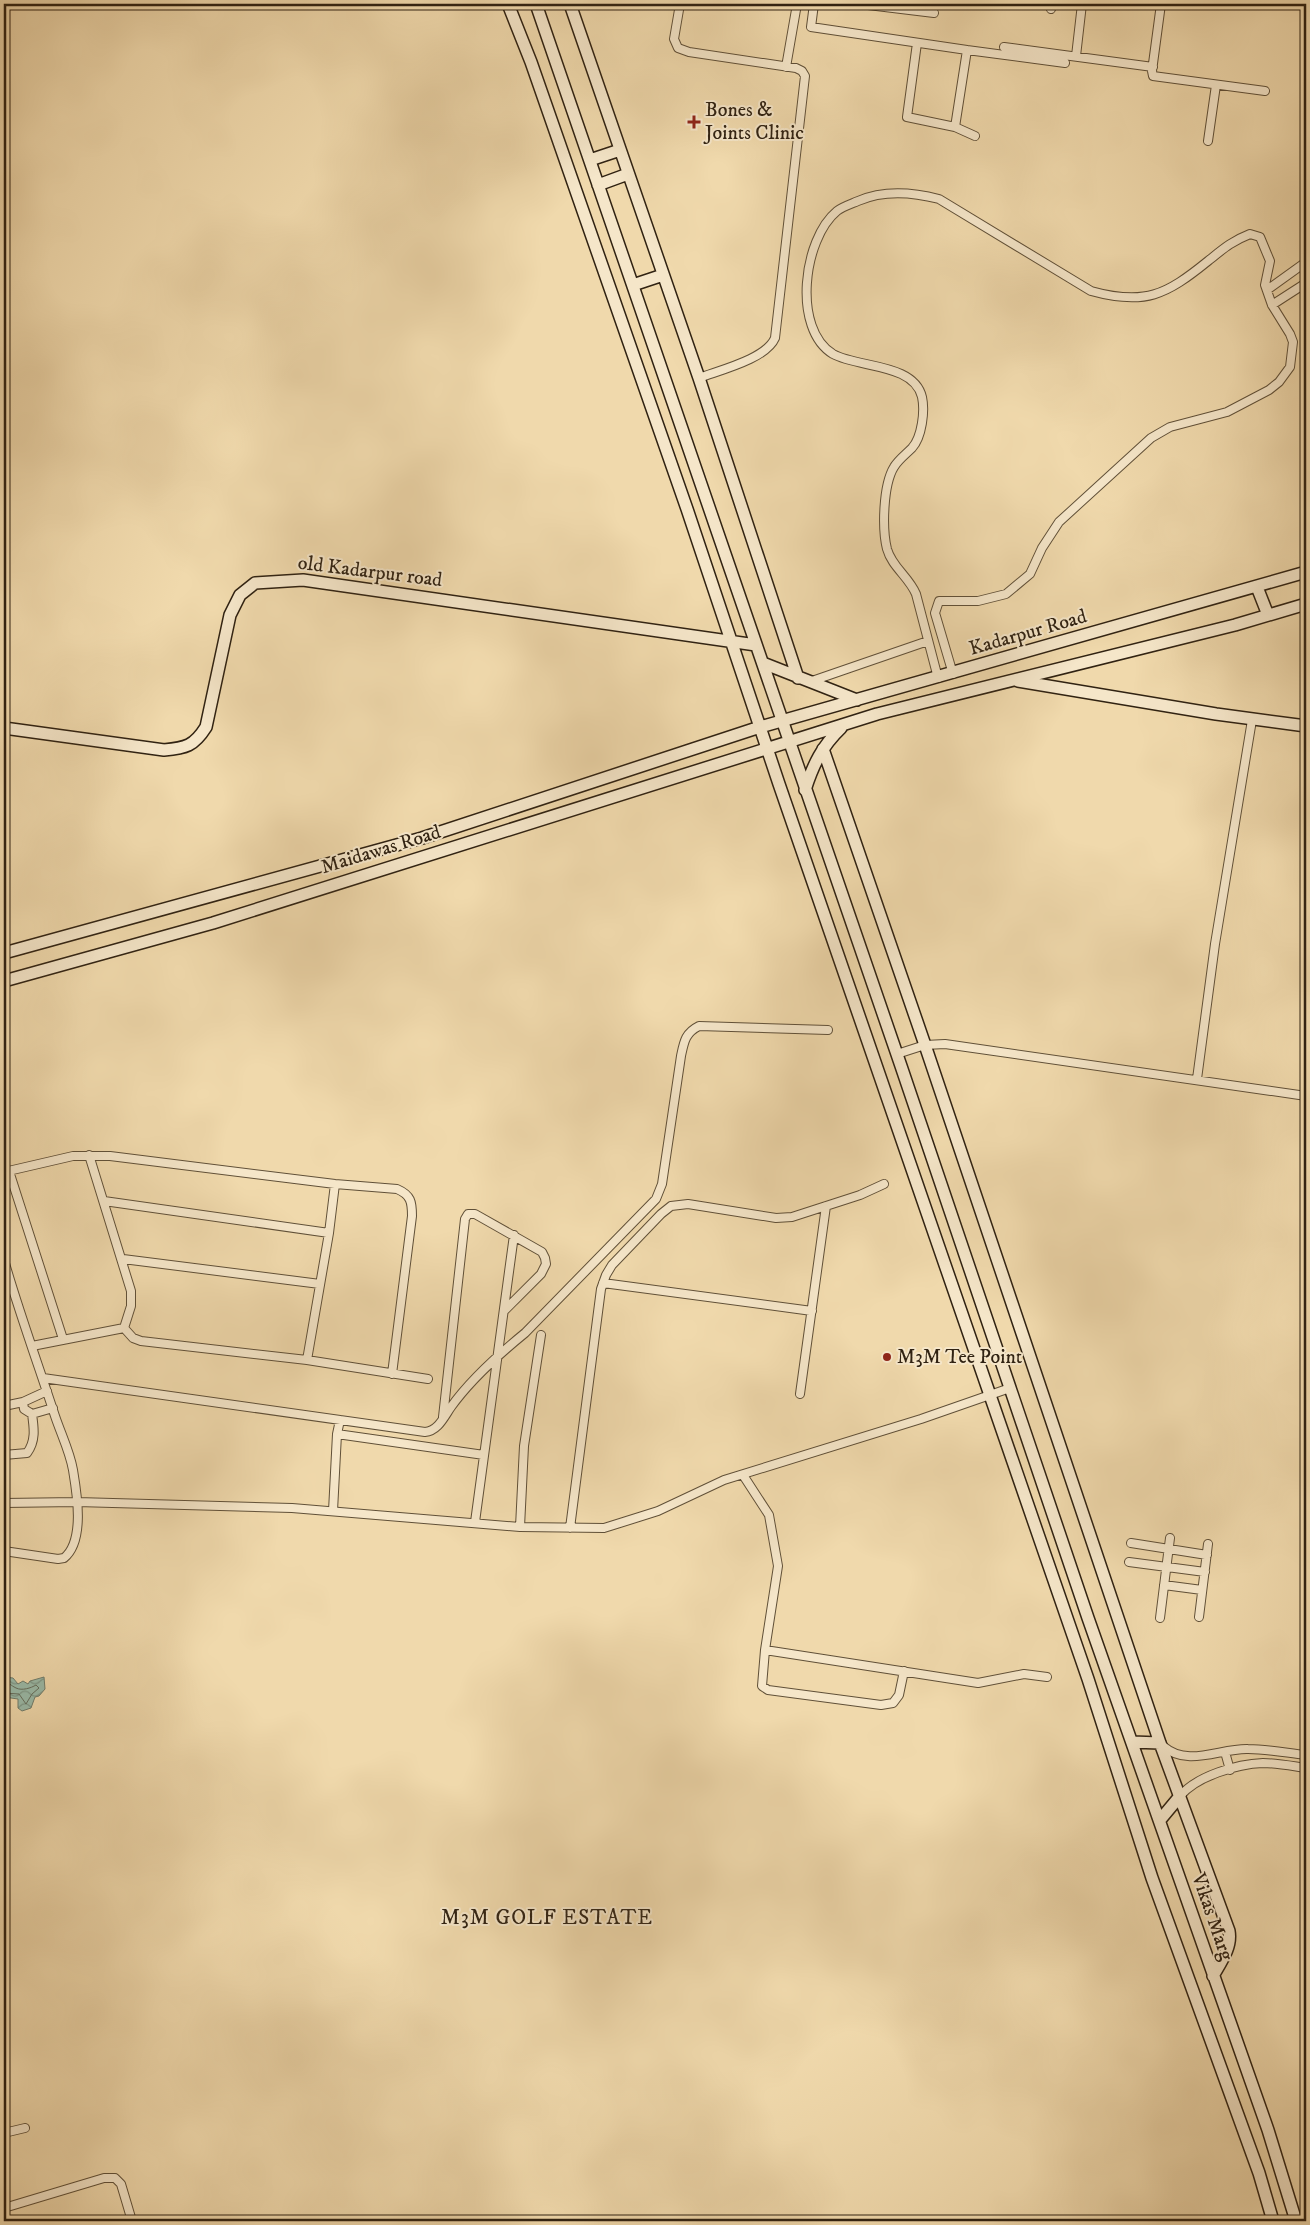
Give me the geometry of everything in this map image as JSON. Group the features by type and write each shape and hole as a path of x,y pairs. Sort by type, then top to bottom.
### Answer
{"street":[{"path":"508,4 531,62 649,398 989,1396 1088,1679 1152,1878 1259,2173 1273,2221"},
{"name":"Vikas Marg","path":"536,4 763,663 788,742 897,1054 1090,1626 1268,2130 1296,2221"},
{"path":"570,4 803,680"},
{"path":"680,4 674,39 678,48 689,52 786,67 802,71 805,76 775,338 771,347 760,354 699,378"},
{"path":"786,67 797,4"},
{"path":"814,4 811,27 1064,63"},
{"path":"860,4 934,13"},
{"path":"1076,56 1082,4"},
{"path":"1160,4 1152,67 1152,73 1155,76 1265,91"},
{"path":"916,42 906,117 955,127 975,136"},
{"path":"1004,47 1152,67"},
{"path":"955,127 967,50"},
{"path":"1208,141 1216,85"},
{"path":"590,160 620,150"},
{"path":"598,185 628,174"},
{"path":"938,678 912,585 894,564 888,550 884,521 890,476 894,467 916,442 922,397 911,380 895,371 845,359 834,354 823,346 815,335 808,320 806,305 807,286 815,249 825,226 837,211 871,195 906,193 939,199 1091,291 1110,296 1132,298 1145,297 1166,291 1196,270 1227,244 1250,234 1260,237 1268,252 1270,261 1265,284 1272,305 1293,342 1290,367 1279,382 1269,390 1227,412 1170,427 1151,438 1059,522 1024,580 1006,594 978,602 939,601 934,613 953,674"},
{"path":"1267,290 1306,262"},
{"path":"633,285 664,275"},
{"path":"1272,305 1306,283"},
{"name":"Kadarpur Road","path":"760,727 953,674 1306,572"},
{"name":"old Kadarpur road","path":"4,728 164,750 184,748 198,740 206,727 230,615 240,595 255,582 303,580 756,645"},
{"path":"1257,587 1268,615"},
{"name":"Kadarpur Road","path":"768,749 844,725 1306,604"},
{"path":"803,680 928,644"},
{"path":"763,663 857,700"},
{"path":"1011,680 1252,720 1306,726"},
{"path":"1197,1079 1215,944 1252,720"},
{"path":"806,790 822,749 844,725"},
{"name":"Maidawas Road","path":"4,953 422,838 760,727"},
{"name":"Maidawas Road","path":"4,981 213,923 768,749"},
{"path":"822,749 926,1045 1160,1744 1229,1931 1230,1939 1226,1952 1213,1976"},
{"path":"43,1378 431,1432 443,1419 462,1392 498,1356 525,1333 656,1199 662,1184 681,1056 685,1038 689,1031 699,1026 828,1030"},
{"path":"897,1054 926,1045 957,1046 1306,1096"},
{"path":"89,1154 123,1259 131,1291 131,1306 124,1328"},
{"path":"63,1339 7,1172 89,1154 397,1190 406,1193 412,1201 412,1216 392,1374"},
{"path":"307,1360 329,1233 335,1184"},
{"path":"570,1528 603,1283 612,1265 660,1214 672,1206 688,1204 776,1218 792,1218 884,1184"},
{"path":"104,1201 329,1233"},
{"path":"800,1394 826,1206"},
{"path":"443,1419 465,1218 468,1214 475,1214 542,1252 546,1264 541,1274 504,1311"},
{"path":"475,1522 514,1235"},
{"path":"123,1259 320,1284"},
{"path":"4,1260 14,1296 73,1468 77,1502 77,1532 73,1546 64,1558 4,1551"},
{"path":"603,1283 812,1311"},
{"path":"32,1346 124,1328"},
{"path":"124,1328 133,1338 141,1341 307,1360 428,1379"},
{"path":"520,1527 524,1446 541,1335"},
{"path":"4,1503 77,1502 292,1508 520,1527 604,1528 658,1511 724,1480 921,1419 1010,1388"},
{"path":"4,1406 23,1402 47,1391"},
{"path":"23,1402 24,1409 32,1414 53,1408"},
{"path":"4,1455 27,1454 33,1442 32,1414"},
{"path":"333,1511 337,1434 340,1420"},
{"path":"337,1434 484,1455"},
{"path":"743,1475 769,1515 778,1566 765,1650 762,1686 768,1690 881,1705 893,1703 898,1694 904,1671"},
{"path":"1160,1618 1170,1538"},
{"path":"1131,1543 1207,1555"},
{"path":"1199,1617 1208,1544"},
{"path":"1129,1562 1204,1572"},
{"path":"1164,1585 1202,1590"},
{"path":"765,1650 978,1683 1024,1674 1047,1677"},
{"path":"1132,1742 1160,1744 1171,1753 1181,1756 1199,1756 1249,1749 1306,1755"},
{"path":"1225,1752 1230,1770"},
{"path":"1160,1820 1180,1796 1194,1783 1230,1770 1264,1763 1306,1768"},
{"path":"4,2133 25,2128"},
{"path":"4,2208 104,2178 115,2178 120,2184 132,2221"}],"water":[{"path":"4,1677 13,1678 18,1684 23,1681 28,1684 30,1681 44,1677 45,1689 39,1696 35,1697 31,1708 22,1711 18,1708 18,1699 4,1697"}],"place":[{"name":"Bones & Joints Clinic","path":"694,122"},
{"name":"M3M Tee Point","path":"887,1357"}],"district":[{"name":"M3M GOLF ESTATE","path":"547,1918"}]}
